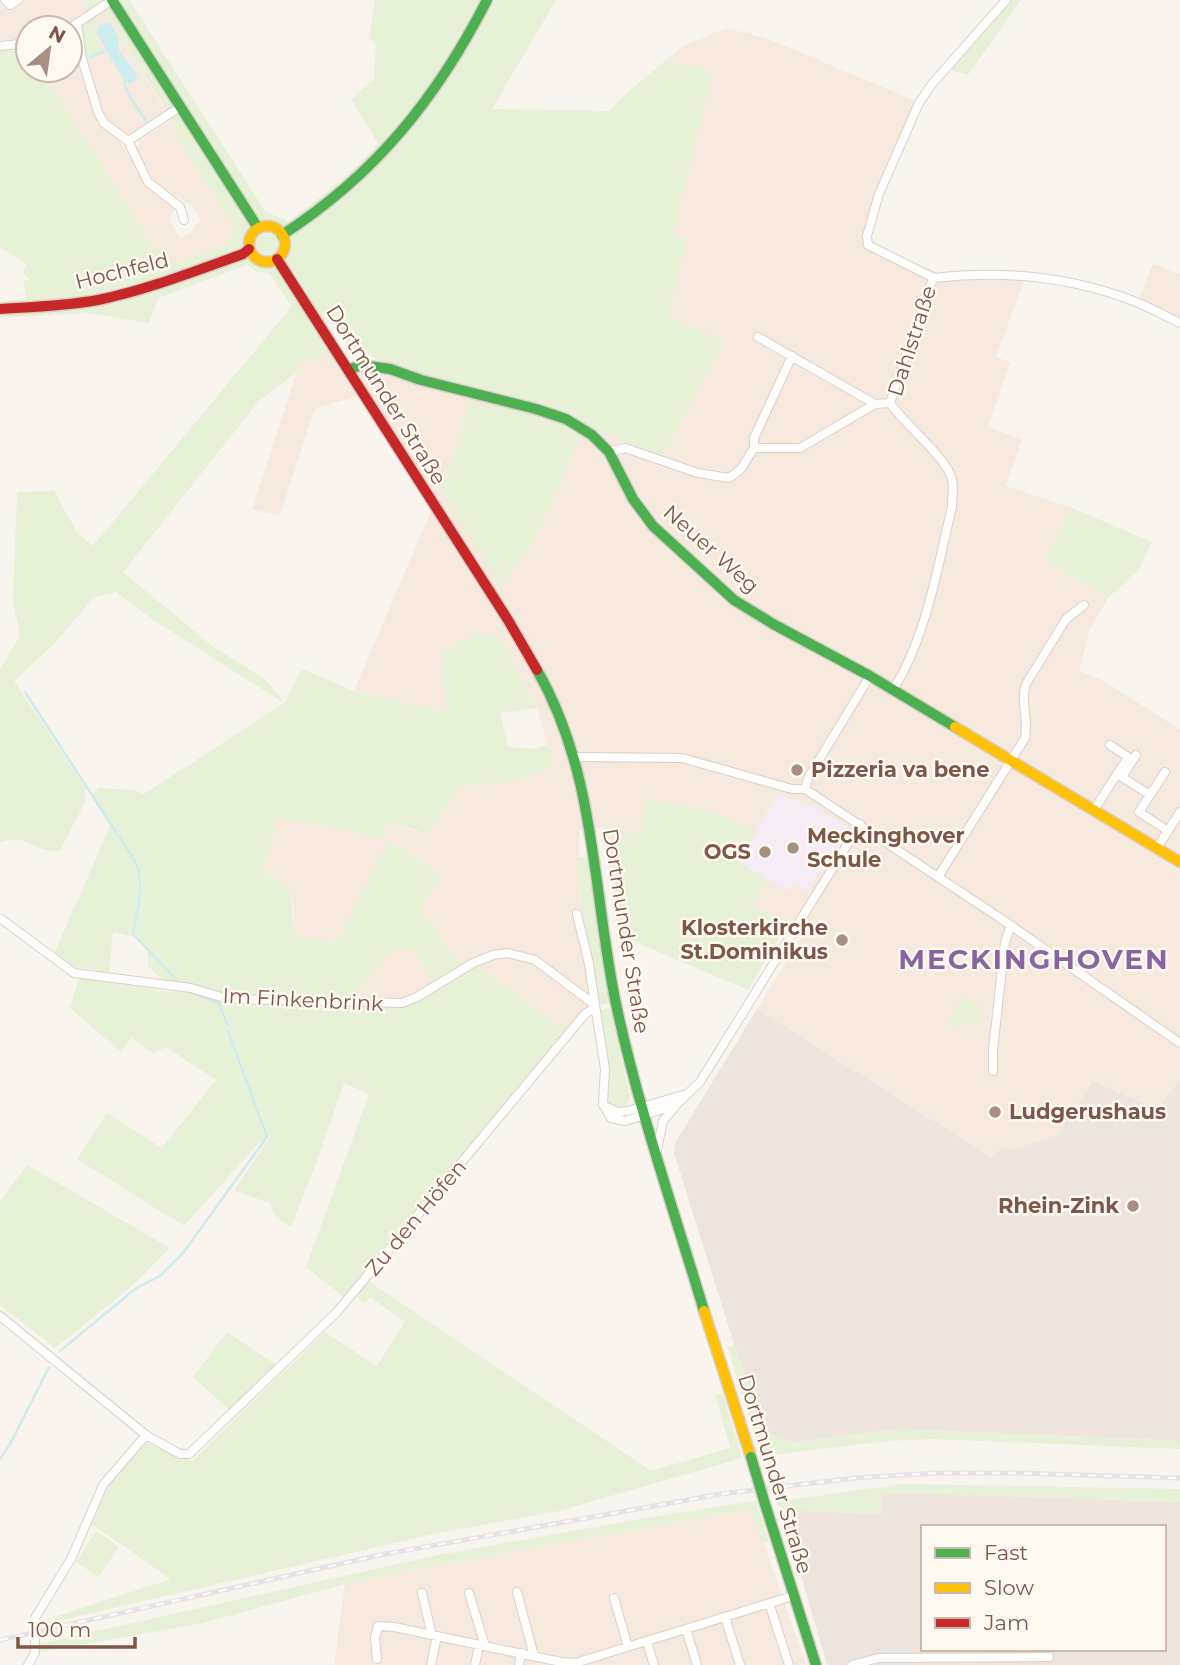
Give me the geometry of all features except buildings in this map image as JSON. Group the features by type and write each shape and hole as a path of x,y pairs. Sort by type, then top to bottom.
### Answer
{"main road":[{"path":"112,0 258,228"},
{"path":"282,234 327,205 355,182 398,136 431,93 487,0"},
{"path":"269,226 282,234 285,245 277,259 272,262 260,261 251,255 250,237 258,228 269,226"},
{"name":"Hochfeld","path":"0,309 83,303 108,298 168,281 243,254 249,249"},
{"name":"Dortmunder Straße","path":"277,259 520,641 547,688 575,757 592,842 617,1011 642,1111 816,1665"},
{"name":"Neuer Weg","path":"348,370 364,365 390,369 566,419 592,435 610,452 633,499 653,526 734,600 870,676 1180,862"}],"street":[{"path":"5,0 10,5 18,0"},
{"path":"84,19 112,0"},
{"name":"Dahlstraße","path":"893,690 906,670 915,645 952,507 953,486 948,470 900,418 890,403 934,278 867,245 867,236 879,194 919,103 932,83 1006,0"},
{"path":"84,65 98,112 104,123 128,141 148,182 180,208 184,220"},
{"path":"128,141 180,107"},
{"path":"934,278 998,275 1072,283 1138,302 1180,323"},
{"path":"758,337 875,404"},
{"path":"610,452 625,448 698,473 729,478 741,469 754,448 754,438 792,356"},
{"path":"754,448 800,448 875,404 890,403"},
{"path":"938,877 1025,737 1026,684 1066,619 1084,605"},
{"path":"805,789 808,778 870,676"},
{"path":"1111,745 1128,757 1120,775"},
{"path":"1094,810 1136,755"},
{"path":"575,757 682,758 792,789 805,789 1011,925 1180,1043"},
{"path":"1165,772 1139,812 1168,831"},
{"path":"1120,775 1150,795"},
{"path":"1157,848 1180,812"},
{"path":"657,1153 663,1121 708,1071 860,824"},
{"path":"577,914 591,972 605,1069 603,1104 611,1118 625,1121 642,1111 687,1094"},
{"name":"Im Finkenbrink","path":"0,918 74,972 180,986 228,999 402,1003 472,964 493,955 508,953 535,960 595,1006"},
{"path":"993,1071 1004,951 1011,925"},
{"name":"Zu den Höfen","path":"0,1316 146,1435 180,1454 189,1454 338,1312 595,1006"},
{"path":"642,1111 676,1105"},
{"path":"28,1665 35,1653 35,1618 71,1559 103,1485 146,1435"},
{"path":"517,1592 534,1656"},
{"path":"422,1593 435,1635 431,1665"},
{"path":"469,1593 482,1645 475,1665"},
{"path":"377,1659 375,1637 378,1626 575,1664 793,1595"},
{"path":"614,1598 628,1647"},
{"path":"769,1603 789,1665"},
{"path":"725,1617 740,1665"},
{"path":"686,1629 697,1665"},
{"path":"647,1642 654,1665"},
{"path":"519,1665 521,1653"},
{"path":"852,1665 878,1658 1049,1657"}],"shaded area":[{"path":"24,0 83,0 89,10 83,14 14,14 14,39 0,41 0,4 10,12"},
{"path":"104,10 165,111 128,134 113,127 103,116 85,60 84,25"},
{"path":"726,28 766,38 918,102 864,241 936,272 1027,272 996,357 1010,362 988,427 1022,439 1006,486 1072,508 1044,560 1108,598 1089,631 1079,671 1106,682 1180,730 1180,1080 1157,1109 1093,1081 1057,1135 1013,1149 1001,1147 994,1158 757,1009 807,928 721,895 692,804 690,808 640,833 604,827 579,830 580,901 599,1005 589,1005 567,1031 474,964 463,966 420,911 442,874 389,840 337,942 300,937 294,928 293,899 273,876 263,874 277,819 318,824 388,839 386,823 428,835 459,787 517,781 553,766 537,707 504,643 446,712 354,691 432,509 357,396 315,408 280,515 252,510 299,365 336,352 348,370 368,367 472,394 442,492 537,535 579,439 607,433 662,458 725,341 666,317 688,239 673,235 712,71 668,60 682,46"},
{"path":"84,75 95,113 115,134 149,188 171,203 175,209 169,221 180,238 192,232 200,219 192,206 156,184 136,148 139,141 172,120 184,148 234,225 225,245 166,267 51,84 84,84"},
{"path":"1153,264 1180,274 1180,322 1138,302"},
{"name":"Meckinghover Schule","path":"777,794 818,808 850,829 807,892 793,883 787,891 738,862"},
{"path":"394,948 413,950 434,984 408,1000 350,997"},
{"name":"Rhein-Zink","path":"757,1009 993,1158 1001,1147 1014,1149 1057,1135 1093,1081 1157,1109 1180,1080 1180,1441 897,1429 797,1442 785,1441 772,1435 765,1426 734,1344 674,1153 675,1143"},
{"path":"881,1492 1180,1502 1180,1665 827,1665 782,1510 881,1514"},
{"path":"752,1509 806,1665 334,1665 345,1584"}],"green space":[{"path":"83,0 129,0 266,212 289,221 347,175 378,143 351,99 374,79 376,44 369,37 375,0 556,0 492,109 610,111 621,98 666,60 713,71 673,235 688,239 667,317 725,341 662,458 607,433 579,439 537,535 502,586 442,492 472,394 421,380 348,345 332,320 321,328 336,352 299,365 296,373 259,401 123,572 211,645 266,680 285,703 302,669 354,691 446,712 442,654 475,633 490,635 504,643 537,708 500,713 508,747 533,749 548,745 553,766 517,781 459,787 428,835 410,828 386,824 388,840 442,874 420,911 463,966 434,984 413,950 394,948 350,997 350,1003 392,1006 474,964 567,1031 345,1298 306,1267 369,1094 344,1083 291,1227 276,1217 270,1203 234,1191 271,1135 258,1144 184,1226 77,1159 107,1113 162,1148 216,1080 166,1047 153,1053 131,1038 121,1052 70,1008 79,977 175,993 148,966 148,952 134,937 113,932 109,972 74,967 54,954 110,826 91,796 99,788 134,790 144,794 284,703 152,619 116,592 94,597 55,643 14,681 86,789 84,804 60,851 44,850 16,840 0,843 0,669 20,636 13,601 17,492 54,491 78,534 93,546 292,306 269,273 257,272 247,265 158,298 149,323 88,313 0,318 0,301 26,299 23,282 30,279 23,273 26,264 0,247 0,46 14,47 14,84 51,84 166,267 225,245 234,226 184,148 172,120 102,7 92,13","holes":["277,819 318,824 388,840 337,942 299,937 294,927 290,892 277,879 263,874"]},
{"path":"1006,0 1021,0 968,75 946,69"},
{"path":"94,18 99,25 98,39 106,53 85,60 84,25"},
{"path":"1072,508 1152,542 1138,571 1108,598 1044,560"},
{"path":"646,798 690,808 692,804 757,831 739,862 768,880 751,906 789,921 748,990 617,934 604,827 640,833"},
{"path":"579,857 589,857 610,1003 599,1005 581,909"},
{"path":"963,995 981,1006 979,1026 962,1023 957,1028 948,1024"},
{"path":"610,1008 630,1097 626,1106 619,1108 609,1104 606,1099 608,1059 600,1010"},
{"path":"27,1165 170,1248 133,1285 55,1348 0,1305 0,1201"},
{"path":"367,1280 651,1471 730,1448 715,1394 723,1394 742,1458 559,1511 433,1534 40,1625 39,1622 171,1579 90,1523 113,1478 147,1443 192,1461 325,1332 377,1366 405,1322 370,1297 365,1303 356,1296"},
{"path":"227,1332 279,1367 231,1411 193,1377"},
{"path":"734,1344 765,1426 775,1436 787,1441 897,1429 1180,1441 1180,1449 934,1439 887,1441 761,1456 728,1348"},
{"path":"903,1484 1180,1489 1180,1502 882,1492 882,1514 782,1510 775,1502"},
{"path":"756,1501 769,1542 763,1543 751,1509 417,1569 345,1584 203,1623 40,1652 39,1644 438,1555"},
{"path":"96,1531 119,1547 98,1577 76,1562"}],"water":[{"path":"103,23 110,23 118,36 119,51 137,74 136,80 130,84 124,81 97,33"}],"waterway":[{"path":"88,58 107,50"},
{"path":"124,81 126,90 147,123"},
{"path":"25,692 136,863 140,889 133,934 177,980"},
{"path":"187,991 219,1003 227,1025"},
{"path":"60,1351 135,1289 160,1276 183,1253 267,1137 228,1031"},
{"path":"0,1459 49,1367"}],"railway":[{"path":"0,1640 380,1555 721,1494 855,1478 937,1473 1180,1478"}],"traffic: fast":[{"path":"112,0 258,228"},
{"path":"282,235 346,187 401,132 447,70 487,0"},
{"path":"348,370 361,365 390,369 421,380 566,419 592,435 609,452 633,499 653,526 734,600 955,727"},
{"path":"537,670 557,710 582,792 608,961 625,1043 704,1311"},
{"path":"751,1457 765,1504"},
{"path":"765,1504 816,1665"}],"traffic: slow":[{"path":"267,226 280,231 285,244 280,257 267,262 254,257 249,244 254,231 267,226"},
{"path":"955,727 1180,862"},
{"path":"704,1311 751,1457"}],"traffic: jam":[{"path":"0,309 74,304 116,296 153,286 243,254 249,249"},
{"path":"277,259 508,620 537,670"}],"place":[{"name":"Pizzeria va bene","path":"797,770"},
{"name":"Meckinghover Schule","path":"793,848"},
{"name":"OGS","path":"765,852"},
{"name":"Klosterkirche St.Dominikus","path":"842,940"},
{"name":"Ludgerushaus","path":"995,1112"},
{"name":"Rhein-Zink","path":"1133,1206"}],"district":[{"name":"MECKINGHOVEN","path":"1034,959"}]}
